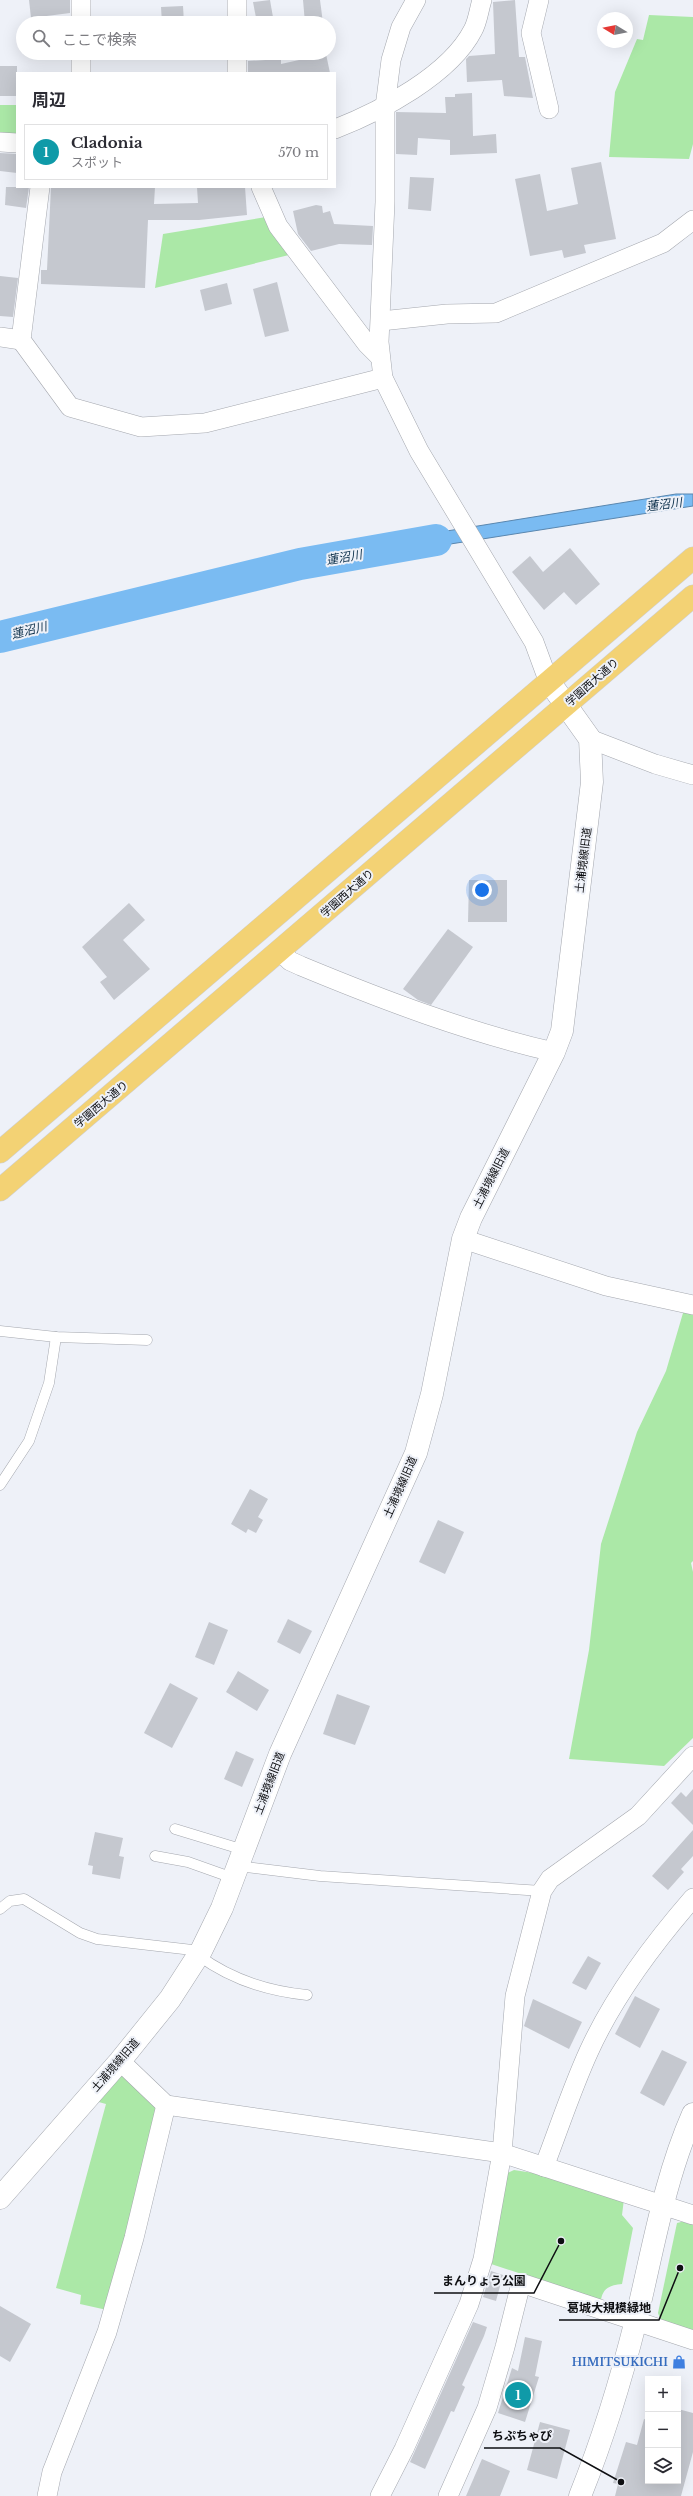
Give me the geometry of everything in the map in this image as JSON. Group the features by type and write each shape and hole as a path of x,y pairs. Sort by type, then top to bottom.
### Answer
{"highway":[{"path":"0,1152 548,680 693,558"},
{"name":"学園西大通り","path":"0,1190 693,596"}],"street":[{"path":"81,0 81,16"},
{"path":"237,0 237,16"},
{"path":"416,0 402,27 391,60 385,107 385,202 379,356 383,378 419,451 534,642 548,680 590,739 655,764 693,775"},
{"path":"336,129 385,107 425,79 460,48 474,29 482,0"},
{"path":"539,0 531,33 549,109"},
{"path":"81,60 81,72"},
{"path":"237,60 237,72"},
{"path":"0,142 16,143"},
{"path":"40,188 21,340 70,407 141,427 205,423 383,378"},
{"path":"261,188 278,226 367,344 379,356"},
{"path":"381,320 447,314 496,313 663,243 693,220"},
{"path":"0,337 21,340"},
{"name":"土浦境線旧道","path":"0,2198 120,2061 170,1999 199,1953 222,1908 280,1754 416,1453 432,1394 463,1239 471,1218 554,1052 566,1010 592,782 590,739"},
{"path":"280,951 290,961 301,966 423,1013 512,1042 554,1052"},
{"path":"463,1239 606,1286 693,1305"},
{"path":"380,2496 404,2449 469,2304 483,2259 502,2153 515,1996 542,1891 550,1879 638,1816 693,1756"},
{"path":"544,2167 576,2082 606,2018 644,1958 693,1898"},
{"path":"120,2061 166,2105 502,2153 693,2215"},
{"path":"47,2496 52,2472 107,2332 134,2238 166,2105"},
{"path":"580,2496 604,2432 636,2321 671,2168 693,2114"},
{"path":"448,2496 487,2408 506,2347 521,2283 693,2340"}],"lane":[{"path":"0,1330 56,1337 147,1340"},
{"path":"0,1485 29,1441 49,1383 56,1337"},
{"path":"175,1829 238,1864"},
{"path":"155,1856 188,1862 238,1864 320,1876 542,1891"},
{"path":"0,1909 10,1901 24,1899 80,1933 97,1938 199,1953 227,1974 274,1992 307,1995"}],"green space":[{"path":"649,15 693,17 693,144 689,159 609,157 615,92 637,39 643,40"},
{"path":"0,105 16,105 16,137 0,134"},
{"path":"266,217 289,255 155,288 163,234"},
{"path":"683,1313 693,1313 693,1561 691,1563 693,1572 693,1738 664,1766 569,1759 589,1650 601,1544 637,1432 666,1371"},
{"path":"119,2073 154,2102 157,2110 107,2310 80,2304 81,2295 56,2288 106,2104 95,2101"},
{"path":"514,2170 540,2174 624,2199 622,2215 633,2228 622,2284 614,2285 605,2290 601,2300 488,2263 503,2175"},
{"path":"685,2221 693,2224 693,2330 661,2321 658,2313 677,2223"}],"water":[{"path":"676,494 693,494 693,506 393,553 391,540"}],"building":[{"path":"29,0 70,0 70,13 47,16 31,16"},
{"path":"270,0 273,16 256,16 253,2"},
{"path":"303,0 320,0 322,16 304,16"},
{"path":"515,0 519,57 525,57 533,98 504,96 502,80 467,82 466,59 469,56 495,54 493,2"},
{"path":"183,6 184,16 162,16 161,7"},
{"path":"281,60 281,64 299,60 327,60 330,72 248,72 248,61"},
{"path":"0,66 17,66 16,96 0,96"},
{"path":"472,93 473,136 496,134 497,153 450,155 450,140 418,138 417,155 396,154 396,112 446,113 445,97 455,97 455,94"},
{"path":"0,153 16,154 16,173 0,171"},
{"path":"601,162 616,239 584,245 586,253 564,258 562,250 530,256 515,179 540,174 547,211 578,204 571,168"},
{"path":"410,177 434,178 431,211 408,209"},
{"path":"6,187 29,188 26,208 5,205"},
{"path":"51,188 155,188 154,204 198,203 197,188 245,188 247,215 199,220 148,220 145,288 41,284 41,270 47,270"},
{"path":"316,205 322,206 323,213 330,211 334,224 373,226 372,245 339,244 311,251 298,234 293,211"},
{"path":"0,276 18,278 13,317 0,316"},
{"path":"277,282 289,331 265,337 253,289"},
{"path":"227,283 232,304 205,311 200,290"},
{"path":"570,548 600,584 576,605 564,592 544,610 512,572 530,556 543,572"},
{"path":"469,880 507,880 507,922 468,922"},
{"path":"129,903 145,920 123,940 150,969 114,1000 100,982 107,977 82,947"},
{"path":"448,929 473,947 431,1005 418,1000 403,989"},
{"path":"250,1489 268,1499 258,1517 263,1520 256,1533 248,1529 246,1533 231,1524"},
{"path":"438,1520 464,1532 445,1574 419,1562"},
{"path":"288,1619 312,1631 300,1654 277,1642"},
{"path":"209,1622 228,1630 214,1665 195,1657"},
{"path":"238,1671 269,1690 257,1711 226,1692"},
{"path":"170,1683 198,1698 172,1748 144,1733"},
{"path":"337,1694 370,1706 355,1745 323,1734"},
{"path":"236,1751 254,1759 242,1787 224,1779"},
{"path":"693,1789 693,1825 671,1803 681,1792 686,1797"},
{"path":"693,1830 693,1856 681,1869 684,1872 668,1890 652,1876"},
{"path":"95,1832 123,1838 119,1856 124,1857 120,1879 92,1874 93,1866 88,1865"},
{"path":"588,1956 601,1963 586,1990 572,1983"},
{"path":"635,1996 660,2009 640,2048 615,2034"},
{"path":"533,1999 582,2022 569,2049 524,2026"},
{"path":"662,2050 687,2062 664,2106 640,2093"},
{"path":"491,2271 503,2275 496,2301 483,2297"},
{"path":"0,2306 31,2324 10,2362 0,2356"},
{"path":"473,2322 487,2327 462,2385 465,2387 454,2412 451,2411 425,2469 410,2462"},
{"path":"525,2337 542,2341 535,2376 539,2377 525,2422 498,2413 512,2368 518,2371"},
{"path":"681,2410 693,2413 693,2452 681,2496 615,2496 618,2484 613,2483 626,2442 637,2445 644,2419 645,2484 681,2484"},
{"path":"540,2422 570,2430 557,2479 527,2470"},
{"path":"482,2459 510,2471 500,2496 466,2496"}],"waterway":[{"name":"蓮沼川","path":"0,637 300,564 436,540"}],"place":[{"name":"まんりょう公園","path":"561,2241"},
{"name":"葛城大規模緑地","path":"680,2268"},
{"name":"HIMITSUKICHI","path":"679,2362"},
{"name":"Cladonia","path":"518,2395"},
{"name":"ちぷちゃぴ","path":"621,2482"}]}
